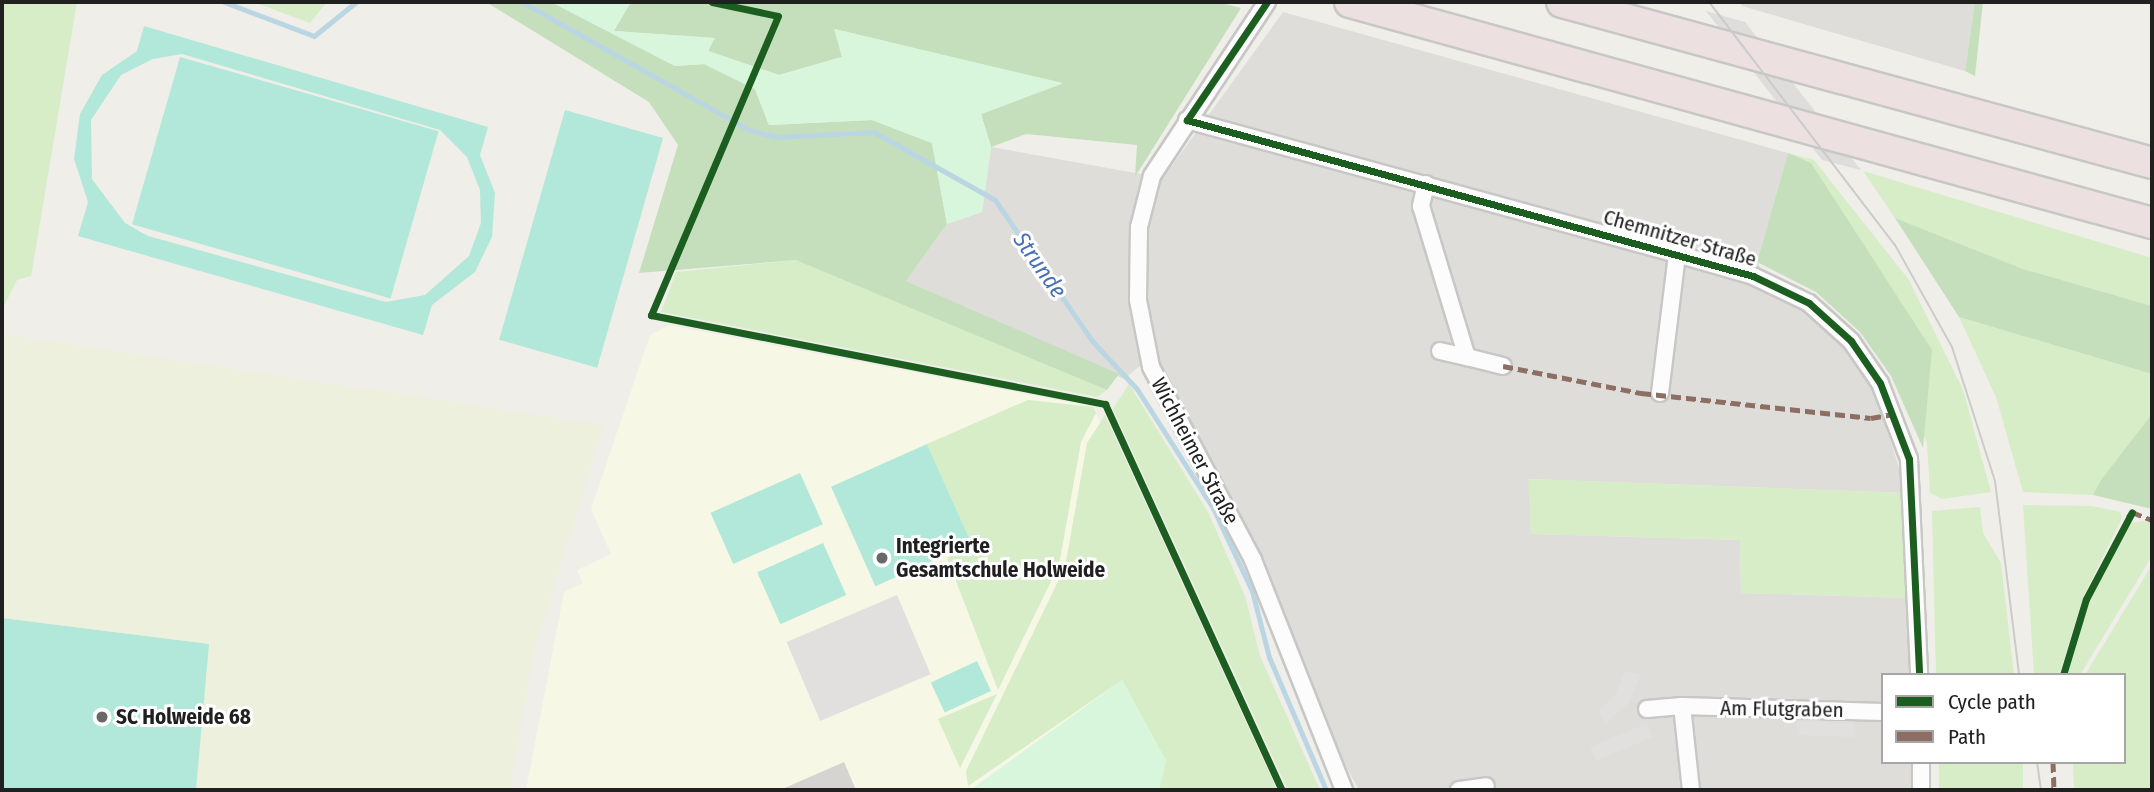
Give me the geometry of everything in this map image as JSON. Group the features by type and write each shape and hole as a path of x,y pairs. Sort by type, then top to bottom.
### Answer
{"highway":[{"path":"1350,2 2152,223"},
{"path":"1562,2 2152,163"}],"street":[{"name":"Wichheimer Straße","path":"1264,6 1187,120 1147,188 1137,267 1150,367 1253,560 1344,790"},
{"name":"Chemnitzer Straße","path":"1187,120 1753,276 1809,303 1851,341 1880,383 1909,458 1919,673"},
{"path":"1426,184 1421,206 1467,357"},
{"path":"1660,393 1677,254"},
{"path":"1440,351 1503,366"},
{"path":"1682,706 1691,790"},
{"name":"Am Flutgraben","path":"1647,709 1682,706 1881,712"},
{"path":"1921,764 1921,790"},
{"path":"1459,790 1486,786"}],"shaded area":[{"path":"1739,2 1975,2 1965,71 1742,6"},
{"path":"1283,12 1788,153 1757,262 1774,292 1805,309 1846,346 1873,386 1907,493 1529,479 1531,534 1740,540 1741,593 1912,598 1916,673 1881,673 1881,764 1920,764 1922,790 1359,790 1317,714 1152,356 1124,379 906,281 947,224 982,212 991,147 1163,178"},
{"name":"Integrierte Gesamtschule Holweide","path":"669,325 1093,407 1269,790 526,790 564,592 583,583 577,570 611,554 591,509 650,335"},
{"path":"2,334 604,425 534,651 510,790 196,790 208,644 2,618"},
{"path":"897,595 931,674 820,721 787,642"},
{"path":"1625,671 1641,674 1629,703 1605,723 1598,711 1615,695"},
{"path":"1797,721 1854,723 1853,737 1797,735"},
{"path":"1647,723 1653,737 1596,761 1590,747"}],"green space":[{"path":"2,2 77,2 31,276 17,280 2,310"},
{"path":"253,2 327,2 310,23"},
{"path":"486,2 551,2 675,66 704,64 755,89 769,125 872,120 932,143 947,224 906,281 1119,374 1107,390 796,260 639,273 678,145 649,102"},
{"path":"551,2 631,2 614,31 715,38 708,51 779,75 842,57 834,29 1063,83 981,114 991,147 982,212 947,224 932,143 872,120 769,125 755,89 704,64 675,66"},
{"path":"631,2 1217,2 1241,8 1135,177 1137,145 1026,134 991,147 981,114 1061,84 835,29 842,57 779,75 708,51 714,38 613,31"},
{"path":"1975,2 1983,2 1975,76 1965,71"},
{"path":"144,26 488,127 480,155 495,193 492,237 475,272 432,305 423,335 78,236 88,202 74,159 80,114 102,75 137,51","holes":["182,54 440,130 467,157 480,190 481,223 469,256 425,295 386,302 148,236 125,223 92,179 91,120 121,75 153,59"]},
{"path":"180,57 439,131 391,298 132,224"},
{"path":"565,110 663,138 597,368 499,340"},
{"path":"1788,153 1814,160 1909,280 1963,390 1991,492 1942,499 1930,493 1927,443 1811,163"},
{"path":"1788,153 1811,163 1932,350 1923,448 1891,376 1860,332 1816,292 1757,262"},
{"path":"1863,171 2152,258 2152,306 2023,269 1895,218"},
{"path":"1895,218 2023,269 2152,306 2152,374 1959,317"},
{"path":"796,260 821,267 1107,390 1097,397 661,312 676,272"},
{"path":"1959,317 2152,374 2152,414 2093,495 2023,492 1996,397"},
{"path":"1129,384 1208,512 1245,596 1260,656 1320,790 1288,790 1113,409"},
{"path":"1028,400 1093,407 1096,413 1081,442 1059,565 998,690 947,558 971,544 927,444"},
{"path":"2152,414 2152,509 2093,495 2101,480"},
{"path":"1105,415 1277,790 1159,790 1166,761 1122,680 968,786 966,771 1065,567 1087,443"},
{"path":"927,444 971,544 875,586 831,487"},
{"path":"800,473 823,524 733,564 710,513"},
{"path":"1528,479 1907,493 1912,598 1741,593 1740,540 1531,534"},
{"path":"2023,505 2092,506 2120,512 2122,518 2083,597 2060,673 2034,673"},
{"path":"1980,507 1983,533 2001,563 2014,673 1936,673 1932,511"},
{"path":"2144,521 2152,524 2152,556 2081,673 2068,673 2089,600 2119,536 2131,523"},
{"path":"823,543 846,595 780,624 757,572"},
{"path":"2152,565 2152,790 2074,790 2073,764 2126,764 2126,673 2086,673"},
{"name":"SC Holweide 68","path":"2,618 209,644 196,790 2,790"},
{"path":"977,661 991,691 945,712 931,683"},
{"path":"1122,680 1166,761 1159,790 970,790"},
{"path":"997,694 960,768 938,719"},
{"path":"1939,764 2023,764 2023,790 1939,790"}],"pier":[{"path":"1706,11 1745,22 1861,170 1822,160"}],"building":[{"path":"844,762 856,790 780,790"}],"waterway":[{"path":"224,2 314,36 356,2"},
{"name":"Strunde","path":"522,2 749,130 777,137 874,132 995,200 1093,342 1137,389 1213,508 1252,591 1269,657 1326,790"}],"tram line":[{"path":"1709,2 1895,245 1952,347 1995,481 2019,673"},
{"path":"2037,764 2041,790"}],"marked path":[{"path":"1503,366 1641,393 1871,418 1894,414"},
{"path":"2128,517 2132,512 2152,520"},
{"path":"2053,764 2054,790"}],"cycle path":[{"path":"712,2 778,16 651,315 1105,404 1282,790"},
{"path":"1267,2 1187,120 1753,276 1809,303 1851,341 1880,383 1909,459 1919,673"},
{"path":"2064,673 2086,599 2132,512"}],"place":[{"name":"Integrierte Gesamtschule Holweide","path":"882,558"},
{"name":"SC Holweide 68","path":"102,717"}]}
